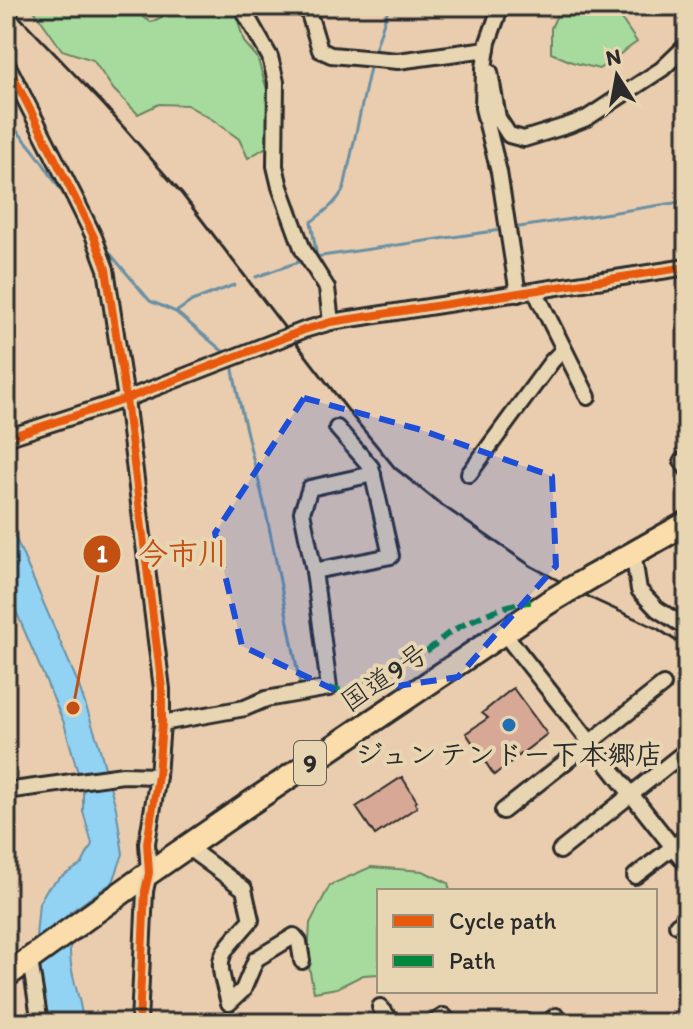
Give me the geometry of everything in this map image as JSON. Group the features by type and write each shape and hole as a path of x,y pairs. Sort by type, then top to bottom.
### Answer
{"highway":[{"name":"国道9号","path":"6,976 149,873 503,632 633,552 687,523"}],"street":[{"path":"241,6 270,57 276,82 277,176 303,250 327,288 331,322"},
{"path":"498,6 484,68 483,108 499,172 518,294"},
{"path":"308,10 320,50 331,55 398,61 487,49"},
{"path":"484,68 490,72 493,81 498,118 509,135 524,139 587,118 662,69 687,45"},
{"path":"6,62 70,187 106,269 126,399 162,689 158,776 147,843 149,873 145,891 139,1023"},
{"path":"6,438 126,399 331,322 687,267"},
{"path":"535,291 588,397"},
{"path":"469,474 563,350"},
{"path":"314,571 391,556 371,467 337,428"},
{"path":"162,723 329,688 314,571 302,512 310,488 373,474"},
{"path":"633,552 639,590 657,609 687,628"},
{"path":"503,632 687,865"},
{"path":"503,811 663,685"},
{"path":"560,851 687,750"},
{"path":"6,791 118,776 158,776"},
{"path":"635,876 687,836"},
{"path":"184,849 194,852 244,889 251,920 221,953 220,969 229,1003 243,990 256,959 294,936 299,942 302,961"},
{"path":"33,958 40,1023"},
{"path":"380,1007 393,1023"},
{"path":"433,1023 444,1016 449,1023"},
{"path":"547,1023 556,1016 561,1023"}],"highlighted area":[{"path":"304,398 418,429 552,476 556,566 458,677 343,694 242,646 215,533"}],"green space":[{"path":"31,6 127,6 151,22 185,6 224,6 236,14 244,42 257,57 268,93 268,146 248,158 239,139 187,105 159,104 138,114 114,90 93,60 62,50"},
{"path":"561,6 616,6 614,8 637,42 599,69 551,53 551,28"},
{"path":"371,867 423,871 448,883 450,889 377,889 377,974 363,975 337,988 314,992 308,962 310,923 330,885"}],"water":[{"path":"6,516 78,683 116,808 123,854 113,882 69,913 71,965 83,1023 46,1023 36,937 39,903 47,889 82,864 92,844 83,811 83,791 64,723 6,588"}],"building":[{"name":"ジュンテンドー下本郷店","path":"513,688 547,734 494,775 466,733 488,718 482,713"},
{"path":"402,777 417,801 417,807 375,835 356,807"}],"waterway":[{"path":"373,56 389,6"},
{"path":"317,257 311,222 334,203 344,188 371,63"},
{"path":"6,121 20,134 70,201"},
{"path":"513,228 687,201"},
{"path":"315,257 501,230"},
{"path":"100,235 108,251 150,301 176,312 226,354"},
{"path":"256,277 304,260"},
{"path":"176,312 192,301 234,285"},
{"path":"232,364 270,531 301,689"}],"railway":[{"path":"9,6 105,106 182,194 395,468 439,503 531,566 658,629 687,648"}],"marked path":[{"path":"329,688 349,690 358,687 401,659 423,653 466,623 501,608 531,602"}],"cycle path":[{"path":"6,62 94,237 106,269 126,399 162,689 158,776 147,843 149,873 145,891 139,1023"},
{"path":"6,438 126,399 331,322 687,267"}],"place":[{"name":"今市川","path":"73,708"},
{"name":"ジュンテンドー下本郷店","path":"509,725"}]}
